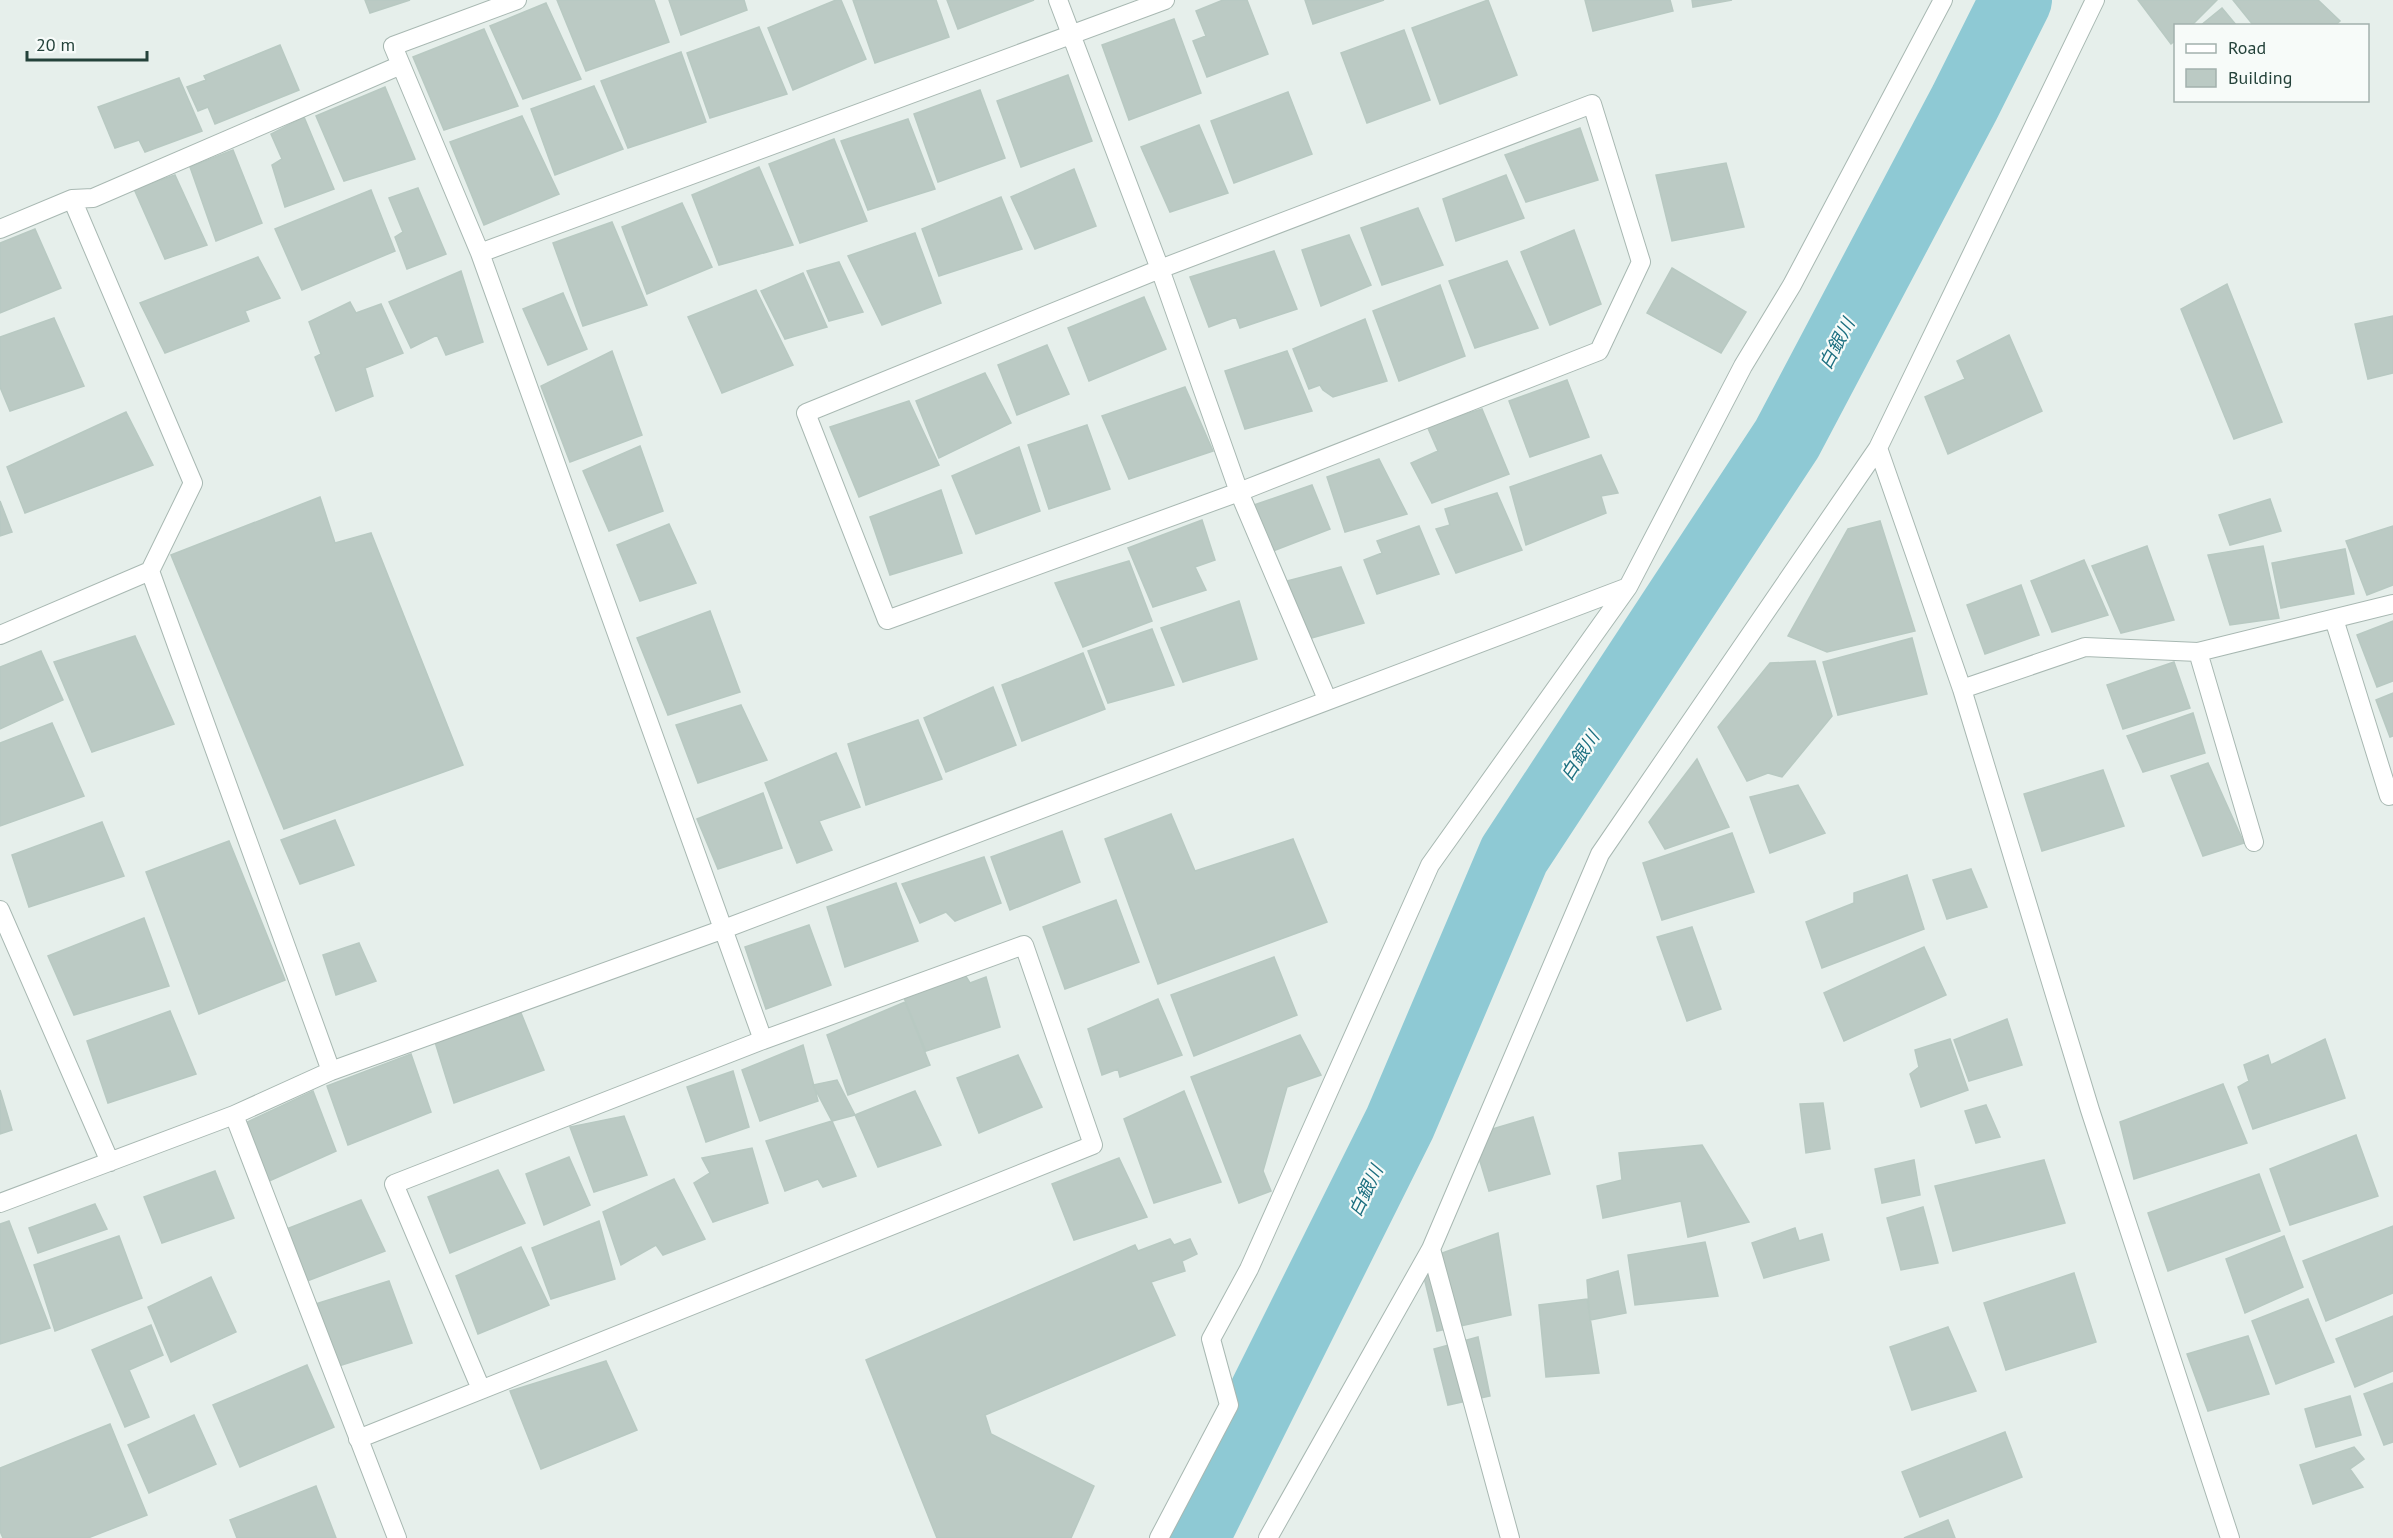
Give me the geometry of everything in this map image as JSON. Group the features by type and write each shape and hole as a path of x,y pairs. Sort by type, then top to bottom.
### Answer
{"street":[{"path":"517,0 393,46 480,253 763,1040"},
{"path":"1059,0 1160,269 1239,492 1327,699"},
{"path":"480,253 1165,0"},
{"path":"1159,1538 1229,1405 1211,1339 1249,1269 1430,865 1628,587 1743,366 1792,285 1943,0"},
{"path":"1268,1538 1431,1249 1600,854 1878,448 2095,0"},
{"path":"0,229 72,199 93,198 401,65"},
{"path":"1592,104 1641,262 1599,351 1239,492 887,620 806,413 1160,269 1592,104"},
{"path":"0,635 150,571 193,483 72,199"},
{"path":"1878,448 1962,689 2090,1110 2230,1538"},
{"path":"150,571 331,1071"},
{"path":"0,1203 234,1115 331,1071 724,929 1628,587"},
{"path":"1962,689 2085,647 2198,652 2393,604"},
{"path":"2334,619 2389,796"},
{"path":"2198,652 2254,842"},
{"path":"0,910 110,1162"},
{"path":"358,1439 1093,1145 1024,945 763,1040 394,1184 481,1389"},
{"path":"234,1115 397,1538"},
{"path":"1431,1249 1510,1538"}],"building":[{"path":"365,0 410,0 370,13"},
{"path":"557,0 654,0 669,42 586,71"},
{"path":"669,0 744,0 747,10 681,35"},
{"path":"841,0 866,59 793,90 768,28"},
{"path":"853,0 936,0 949,37 875,63"},
{"path":"947,0 1034,0 958,29"},
{"path":"1223,0 1247,0 1268,54 1207,77 1193,41 1206,36 1196,11"},
{"path":"1305,0 1384,0 1313,24"},
{"path":"1488,0 1517,75 1440,104 1412,28"},
{"path":"1585,0 1670,0 1673,11 1593,31"},
{"path":"1692,0 1732,0 1693,7"},
{"path":"2138,0 2217,0 2193,24 2174,24 2174,42 2171,44"},
{"path":"2233,0 2318,0 2340,21 2336,24 2252,24"},
{"path":"546,3 581,79 523,99 490,26"},
{"path":"2222,8 2235,24 2202,24"},
{"path":"1174,19 1201,93 1129,120 1102,45"},
{"path":"759,27 787,94 710,118 687,53"},
{"path":"484,29 518,106 444,130 413,57"},
{"path":"1404,30 1430,100 1367,123 1341,53"},
{"path":"280,45 299,90 215,124 208,107 198,111 187,87 206,80 204,76"},
{"path":"681,52 706,122 628,148 601,81"},
{"path":"1068,75 1092,141 1021,167 997,101"},
{"path":"179,78 202,131 145,152 139,140 115,148 98,107"},
{"path":"594,86 623,149 555,175 531,109"},
{"path":"385,87 415,159 344,181 316,116"},
{"path":"980,90 1005,158 938,182 914,114"},
{"path":"1288,92 1312,154 1234,183 1211,121"},
{"path":"522,116 559,194 484,225 450,142"},
{"path":"304,117 334,189 285,207 272,165 282,159 271,134"},
{"path":"908,119 935,189 868,210 841,141"},
{"path":"1199,125 1228,193 1170,212 1141,147"},
{"path":"1580,128 1598,180 1526,202 1505,155"},
{"path":"834,139 867,221 800,243 769,164"},
{"path":"233,150 262,223 216,241 190,167"},
{"path":"1726,163 1744,227 1672,241 1656,175"},
{"path":"759,167 793,245 719,265 692,195"},
{"path":"1074,169 1096,226 1035,249 1011,197"},
{"path":"175,175 207,245 165,259 134,189"},
{"path":"1506,175 1524,218 1456,241 1443,199"},
{"path":"418,188 446,254 407,269 395,237 403,232 389,198"},
{"path":"371,190 395,251 302,290 275,229"},
{"path":"1001,197 1022,249 939,276 922,229"},
{"path":"682,203 712,267 647,294 622,227"},
{"path":"1418,208 1443,265 1382,285 1361,228"},
{"path":"612,222 647,305 583,326 553,243"},
{"path":"35,229 61,288 0,313 0,243"},
{"path":"1574,230 1601,304 1550,325 1521,252"},
{"path":"915,233 941,303 882,325 848,256"},
{"path":"1349,235 1371,285 1321,306 1302,250"},
{"path":"1274,251 1297,309 1240,328 1236,317 1209,327 1190,277"},
{"path":"258,257 280,298 245,311 249,321 165,353 140,303"},
{"path":"1507,261 1538,328 1475,348 1449,281"},
{"path":"839,262 863,312 829,321 807,271"},
{"path":"1672,268 1746,312 1721,353 1647,313"},
{"path":"461,271 483,342 446,355 437,335 411,348 389,302"},
{"path":"803,273 827,327 785,339 761,291"},
{"path":"2227,284 2282,422 2234,439 2181,309"},
{"path":"1440,285 1465,356 1399,381 1373,311"},
{"path":"756,290 793,365 722,393 688,317"},
{"path":"563,293 587,349 548,365 523,309"},
{"path":"1144,297 1166,349 1089,381 1068,328"},
{"path":"350,302 356,313 381,304 403,353 365,368 373,396 336,411 315,357 321,354 309,322"},
{"path":"2393,316 2393,373 2368,379 2355,324"},
{"path":"54,318 84,386 10,411 0,387 0,337"},
{"path":"1365,319 1387,381 1333,397 1320,385 1309,389 1293,349"},
{"path":"2009,335 2042,411 1948,454 1925,397 1965,379 1957,361"},
{"path":"1047,345 1069,394 1017,415 998,365"},
{"path":"612,351 642,435 570,462 541,386"},
{"path":"1287,351 1312,411 1245,429 1225,371"},
{"path":"985,373 1011,423 939,458 916,401"},
{"path":"1567,380 1589,437 1530,457 1509,401"},
{"path":"1185,387 1213,451 1129,479 1102,416"},
{"path":"909,401 939,465 859,497 830,427"},
{"path":"1482,409 1509,474 1432,503 1411,463 1438,451 1427,426"},
{"path":"126,412 153,465 25,513 7,467"},
{"path":"1087,425 1110,489 1049,509 1028,445"},
{"path":"640,446 663,511 609,531 583,471"},
{"path":"1019,447 1040,511 976,534 952,476"},
{"path":"1601,455 1618,493 1601,496 1606,513 1526,545 1510,487"},
{"path":"1379,459 1407,514 1345,532 1327,477"},
{"path":"1312,485 1330,529 1273,551 1254,505"},
{"path":"941,490 962,553 890,575 870,517"},
{"path":"1497,493 1522,550 1456,573 1436,529 1450,525 1445,509"},
{"path":"320,497 335,543 371,533 463,765 284,829 171,555"},
{"path":"2270,499 2281,531 2230,545 2219,515"},
{"path":"0,501 12,532 0,536"},
{"path":"1202,520 1215,560 1195,567 1206,590 1153,607 1128,548"},
{"path":"1880,521 1915,631 1827,652 1788,636 1848,529"},
{"path":"669,524 696,583 640,601 617,545"},
{"path":"1419,526 1439,574 1377,594 1364,560 1382,553 1377,541"},
{"path":"2393,526 2393,585 2367,595 2346,541"},
{"path":"2147,546 2174,620 2121,633 2092,566"},
{"path":"2263,546 2279,618 2230,625 2208,555"},
{"path":"2345,549 2354,594 2281,608 2272,563"},
{"path":"2084,560 2108,615 2052,632 2031,581"},
{"path":"1129,561 1152,621 1083,647 1055,583"},
{"path":"1341,567 1364,623 1308,639 1287,581"},
{"path":"2021,585 2039,635 1985,654 1967,605"},
{"path":"1239,601 1257,659 1183,682 1161,628"},
{"path":"710,611 740,692 668,715 637,638"},
{"path":"2393,621 2393,681 2377,687 2357,635"},
{"path":"1152,629 1174,685 1108,703 1088,651"},
{"path":"135,636 174,724 92,752 54,662"},
{"path":"1912,638 1927,694 1838,715 1823,662"},
{"path":"41,651 63,700 0,729 0,667"},
{"path":"1083,653 1105,709 1022,741 1002,685"},
{"path":"1815,661 1832,716 1782,777 1768,773 1747,781 1718,727 1770,663"},
{"path":"2174,662 2190,708 2123,729 2107,685"},
{"path":"993,687 1016,745 946,772 924,718"},
{"path":"2393,693 2393,736 2390,737 2376,700"},
{"path":"741,705 767,760 698,783 676,725"},
{"path":"2193,713 2205,753 2143,772 2127,736"},
{"path":"918,720 942,779 866,805 848,744"},
{"path":"52,723 84,796 0,826 0,743"},
{"path":"836,753 860,807 819,821 832,850 797,863 765,783"},
{"path":"1697,759 1729,827 1665,849 1649,822"},
{"path":"2208,763 2244,843 2203,856 2171,776"},
{"path":"2103,770 2124,826 2042,851 2024,794"},
{"path":"1798,785 1825,833 1770,853 1750,797"},
{"path":"763,793 782,848 718,869 697,819"},
{"path":"1171,814 1195,871 1293,839 1327,922 1158,984 1105,839"},
{"path":"335,820 354,865 300,884 281,840"},
{"path":"102,822 124,876 29,907 12,855"},
{"path":"1062,831 1080,882 1010,910 991,857"},
{"path":"1732,833 1754,892 1662,920 1643,863"},
{"path":"229,841 285,980 199,1014 146,872"},
{"path":"984,857 1001,903 955,921 946,912 920,923 902,884"},
{"path":"1971,869 1987,907 1947,919 1933,880"},
{"path":"1907,875 1924,929 1822,968 1806,922 1854,903 1854,893"},
{"path":"896,883 918,941 845,967 827,907"},
{"path":"1116,900 1139,962 1065,989 1043,927"},
{"path":"144,918 169,986 74,1015 48,956"},
{"path":"809,925 831,985 766,1009 745,947"},
{"path":"1692,927 1721,1009 1687,1021 1657,937"},
{"path":"359,943 376,981 336,995 323,955"},
{"path":"1924,947 1946,995 1844,1041 1824,993"},
{"path":"1274,957 1297,1015 1194,1056 1171,995"},
{"path":"965,975 970,983 986,977 1000,1027 926,1051 904,998"},
{"path":"1158,999 1182,1055 1120,1077 1118,1069 1102,1075 1088,1029"},
{"path":"905,1002 930,1065 848,1095 827,1035"},
{"path":"170,1011 196,1074 108,1103 87,1041"},
{"path":"521,1013 544,1070 454,1103 435,1042"},
{"path":"2007,1019 2022,1065 1969,1081 1954,1040"},
{"path":"1300,1035 1321,1075 1287,1087 1263,1171 1271,1191 1239,1203 1191,1077"},
{"path":"1950,1039 1968,1090 1921,1107 1910,1074 1919,1067 1915,1050"},
{"path":"2325,1039 2345,1098 2253,1129 2238,1087 2249,1081 2244,1065 2268,1055 2271,1065"},
{"path":"803,1045 818,1101 760,1121 742,1070"},
{"path":"411,1054 431,1112 348,1145 327,1086"},
{"path":"1018,1055 1042,1107 979,1133 957,1078"},
{"path":"733,1071 749,1127 706,1142 687,1087"},
{"path":"837,1080 855,1115 832,1121 813,1085"},
{"path":"2223,1084 2247,1143 2134,1179 2120,1122"},
{"path":"0,1090 12,1130 0,1134"},
{"path":"313,1091 336,1151 267,1182 241,1125"},
{"path":"915,1091 941,1145 878,1167 855,1115"},
{"path":"1184,1091 1221,1182 1154,1203 1124,1119"},
{"path":"1823,1103 1830,1149 1806,1153 1800,1104"},
{"path":"1986,1105 2000,1137 1976,1143 1965,1111"},
{"path":"624,1116 647,1175 594,1192 570,1127"},
{"path":"1533,1117 1550,1174 1489,1191 1472,1135"},
{"path":"832,1121 856,1176 823,1187 818,1179 785,1191 766,1141"},
{"path":"2356,1135 2378,1196 2290,1225 2270,1169"},
{"path":"1702,1145 1749,1222 1688,1237 1681,1201 1603,1218 1597,1186 1622,1180 1619,1153"},
{"path":"752,1148 768,1203 713,1222 694,1183 710,1173 702,1158"},
{"path":"569,1157 590,1205 544,1225 526,1174"},
{"path":"1119,1158 1147,1217 1074,1240 1052,1184"},
{"path":"1914,1160 1920,1195 1882,1203 1875,1169"},
{"path":"2044,1160 2065,1223 1953,1251 1935,1186"},
{"path":"498,1170 525,1223 450,1253 428,1197"},
{"path":"215,1171 234,1218 162,1243 144,1197"},
{"path":"2259,1174 2280,1231 2168,1271 2148,1213"},
{"path":"674,1179 705,1239 663,1255 656,1245 621,1265 603,1212"},
{"path":"361,1200 385,1251 302,1283 284,1230"},
{"path":"95,1204 107,1229 38,1253 29,1228"},
{"path":"1923,1207 1938,1263 1901,1270 1887,1218"},
{"path":"9,1221 50,1328 0,1344 0,1224"},
{"path":"599,1221 615,1279 551,1299 532,1248"},
{"path":"2393,1226 2393,1293 2326,1321 2303,1261"},
{"path":"1795,1228 1799,1241 1822,1234 1829,1260 1764,1278 1752,1243"},
{"path":"1498,1233 1511,1315 1437,1331 1420,1261"},
{"path":"119,1236 142,1298 55,1331 34,1265"},
{"path":"2284,1236 2303,1287 2245,1313 2226,1259"},
{"path":"1170,1239 1174,1245 1190,1239 1197,1254 1182,1261 1185,1271 1151,1282 1175,1335 985,1415 991,1434 1094,1486 1071,1538 937,1538 866,1360 1135,1245 1138,1251"},
{"path":"1705,1242 1718,1296 1635,1305 1628,1255"},
{"path":"521,1247 549,1305 478,1334 456,1276"},
{"path":"1618,1271 1626,1313 1590,1320 1587,1280"},
{"path":"2074,1273 2096,1342 2006,1370 1984,1303"},
{"path":"211,1277 236,1332 171,1362 148,1307"},
{"path":"389,1281 412,1343 332,1368 306,1307"},
{"path":"1587,1299 1599,1373 1546,1377 1539,1305"},
{"path":"2308,1299 2334,1362 2276,1384 2252,1321"},
{"path":"2393,1316 2393,1371 2355,1387 2336,1339"},
{"path":"151,1325 163,1355 129,1370 149,1417 125,1427 92,1350"},
{"path":"1948,1327 1976,1391 1912,1410 1890,1347"},
{"path":"2248,1336 2269,1394 2208,1411 2187,1354"},
{"path":"1478,1337 1490,1396 1448,1405 1434,1349"},
{"path":"606,1361 637,1430 541,1469 510,1391"},
{"path":"307,1365 334,1427 240,1467 213,1405"},
{"path":"2393,1383 2393,1442 2384,1445 2364,1394"},
{"path":"2350,1396 2361,1435 2316,1447 2305,1409"},
{"path":"194,1415 216,1464 149,1493 128,1445"},
{"path":"110,1424 147,1515 88,1538 3,1538 0,1531 0,1468"},
{"path":"2005,1432 2022,1477 1920,1517 1902,1472"},
{"path":"2354,1447 2364,1459 2350,1469 2363,1487 2313,1504 2300,1465"},
{"path":"316,1486 336,1538 237,1538 230,1520"},
{"path":"1948,1520 1955,1538 1904,1538"}],"waterway":[{"name":"白銀川","path":"1193,1538 1400,1123 1514,855 1787,439 1965,102 2016,0"}]}
